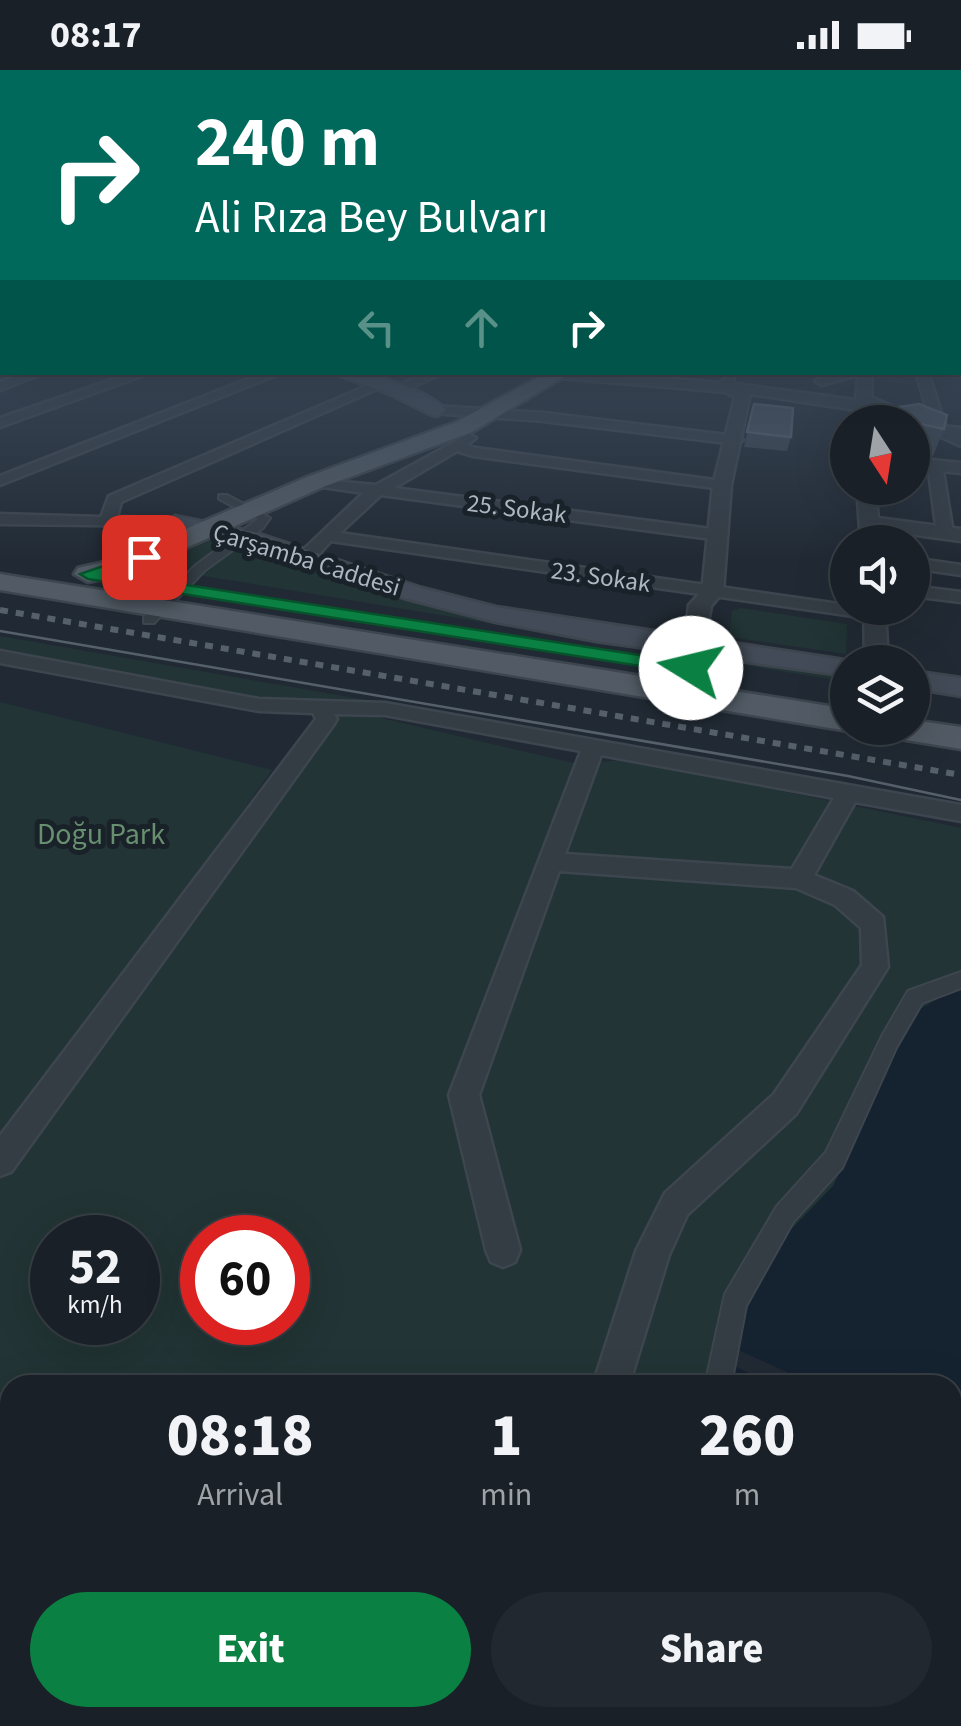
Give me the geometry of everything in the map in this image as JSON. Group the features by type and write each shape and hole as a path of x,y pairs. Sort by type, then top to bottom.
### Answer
{"main road":[{"path":"237,511 443,407"},
{"path":"0,582 76,583 171,536 475,424 504,407"},
{"name":"Çarşamba Caddesi","path":"171,536 210,528 237,511 306,557 444,602 503,616 830,665"},
{"path":"166,600 160,566 171,536"},
{"path":"0,560 76,583 830,717"},
{"path":"166,600 830,692"},
{"path":"930,681 961,686"},
{"path":"930,707 961,712"},
{"path":"930,733 961,738"}],"street":[{"path":"0,423 45,407"},
{"path":"0,481 188,407"},
{"path":"108,519 114,499 350,407"},
{"path":"445,407 475,424"},
{"path":"705,647 718,607 712,592 722,485 736,440 738,407"},
{"path":"933,407 940,431"},
{"path":"306,557 367,497 383,490 475,424 543,417 736,440"},
{"path":"475,424 474,452 722,485"},
{"path":"930,427 961,442"},
{"path":"940,431 961,433"},
{"path":"930,465 961,468"},
{"path":"935,465 953,534"},
{"name":"25. Sokak","path":"315,482 719,535"},
{"path":"166,600 237,511"},
{"name":"Çarşamba Caddesi","path":"0,519 108,519 171,536"},
{"name":"23. Sokak","path":"328,536 830,606"},
{"path":"930,566 961,570"},
{"path":"930,593 961,597"},
{"path":"0,657 260,705 385,709 961,812"},
{"path":"0,1161 327,719 320,706"},
{"path":"503,1250 464,1094 594,744"},
{"path":"799,879 850,790"},
{"path":"553,862 799,879 844,898 874,924 876,967 786,1104 676,1204 653,1251 614,1375"},
{"path":"720,1375 734,1304 785,1214 834,1160 888,1042 915,997 961,980"}],"green space":[{"path":"224,539 457,613 830,673 830,679 180,572 171,567 176,551 198,540"},
{"path":"741,608 847,625 846,645 830,645 830,652 729,637 732,611"},
{"path":"0,636 372,701 263,699 0,651"},
{"name":"Doğu Park","path":"0,702 272,770 0,1148"},
{"path":"360,713 573,763 630,760 961,828 961,1375 0,1375 0,1175 342,714"}],"water":[{"path":"961,985 961,1375 731,1375 752,1289 775,1246 833,1186 915,1012"}],"pier":[{"path":"736,1349 793,1375 754,1375 732,1365"}],"building":[{"path":"753,407 793,408 791,437 747,432"},
{"path":"930,408 947,415 944,429 930,426"}],"tram line":[{"path":"0,631 848,776 961,800"}],"railway":[{"path":"0,610 961,775"}],"route":[{"path":"144,557 88,574 691,668"}]}
